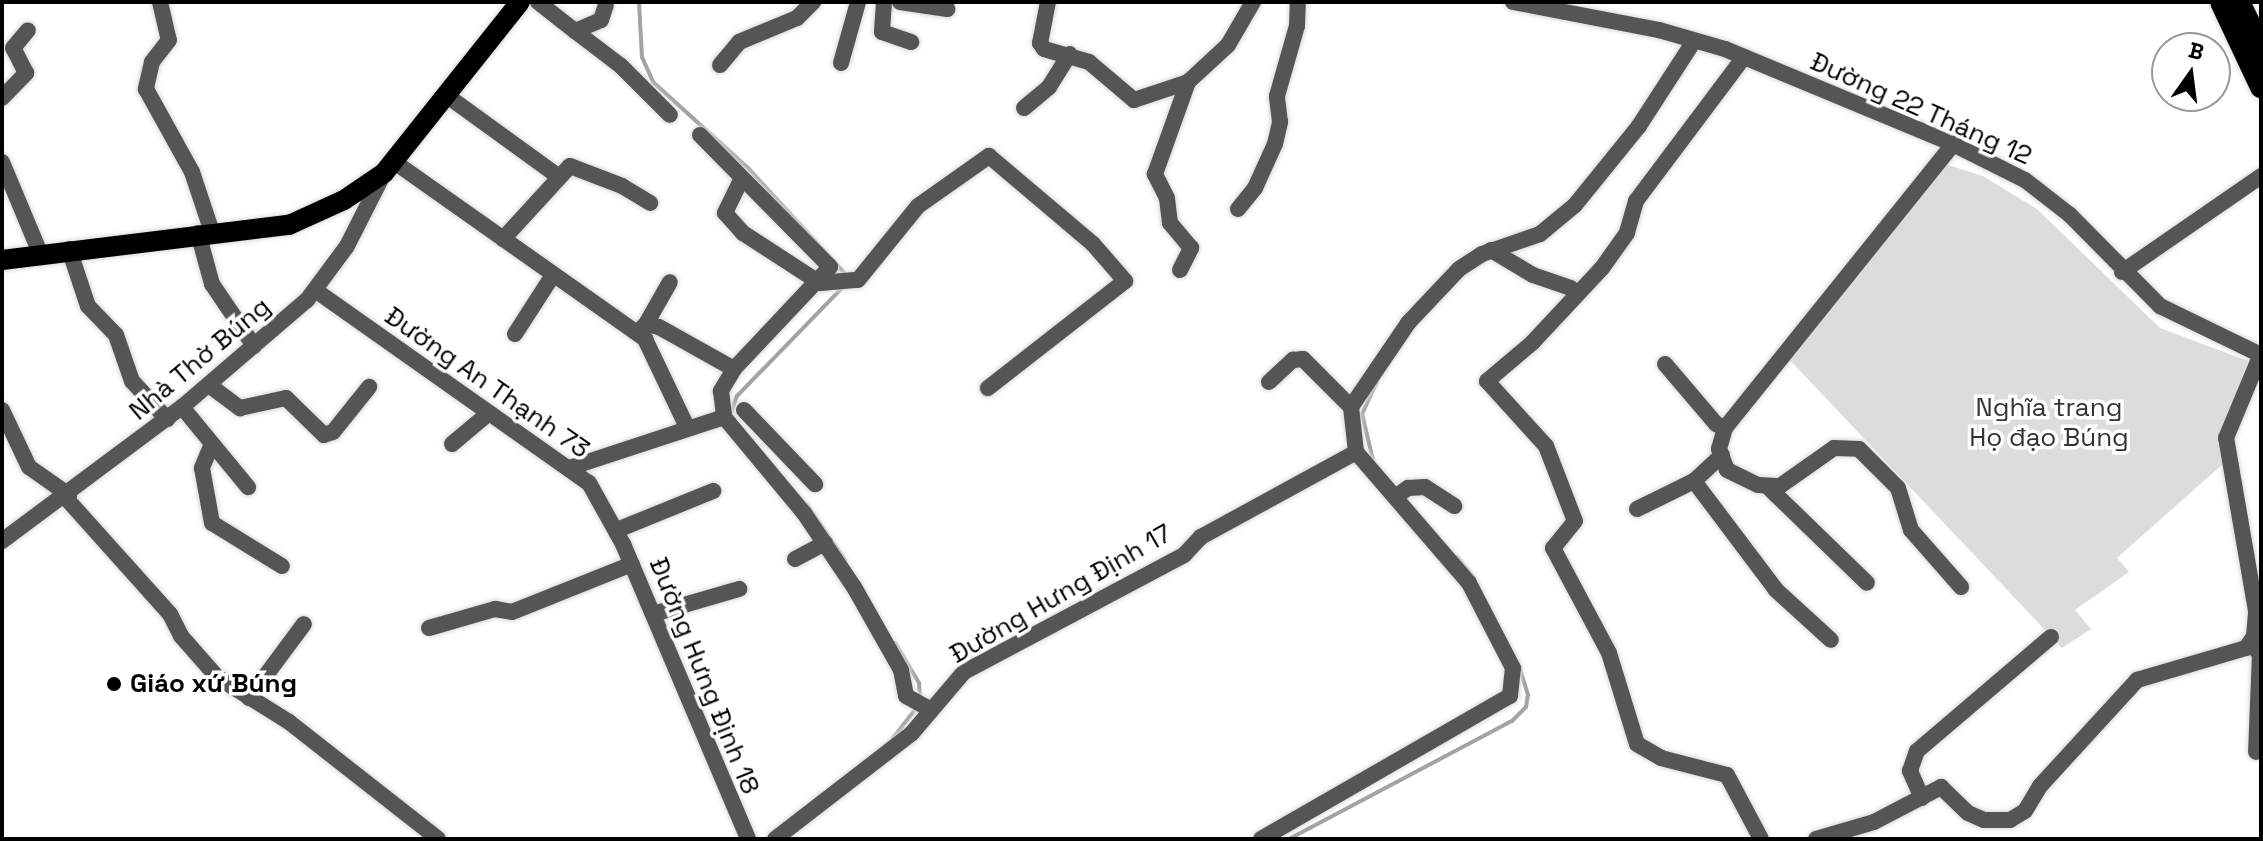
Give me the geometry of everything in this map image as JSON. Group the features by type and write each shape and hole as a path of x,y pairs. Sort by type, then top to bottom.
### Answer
{"highway":[{"path":"2221,2 2261,87"},
{"path":"2239,2 2261,47"}],"main road":[{"path":"2,260 205,232 289,225 344,200 388,167 520,2"}],"street":[{"path":"160,2 169,40 152,62 146,89 192,172 212,284 254,346"},
{"path":"538,2 621,66 670,115"},
{"path":"720,65 739,42 797,18 813,2"},
{"path":"841,63 858,2"},
{"path":"884,2 882,32 911,42"},
{"path":"900,2 947,9"},
{"path":"1048,2 1040,43 1044,49 1070,54 1089,62 1134,100 1188,82 1228,45 1253,2"},
{"path":"1238,209 1255,188 1275,144 1280,122 1277,96 1297,26 1298,2"},
{"name":"Đường 22 Tháng 12","path":"1513,2 1694,41 1744,57 1953,144 2025,180 2070,215 2122,272 2160,306 2261,355"},
{"path":"575,31 601,20 606,5"},
{"path":"2,98 26,73 13,48 28,30"},
{"path":"1261,839 1504,703 1514,687 1513,668 1469,583 1400,493 1356,452 1351,407 1361,387 1421,308 1459,269 1491,250 1557,224 1639,126 1694,41"},
{"path":"1024,108 1049,87 1070,54"},
{"path":"1744,57 1636,201 1627,233 1602,268 1532,343 1487,381 1546,446 1575,521 1553,548 1609,653 1637,744 1661,758 1727,775 1761,839"},
{"path":"1180,270 1191,248 1170,223 1167,198 1155,174 1188,82"},
{"path":"446,95 558,176"},
{"path":"700,135 827,260 828,275 734,369 721,391 724,417"},
{"path":"1953,144 1725,428 1722,455 1727,470 1767,486 1780,486 1834,448 1859,449 1898,488 1911,530 1961,587"},
{"path":"742,178 725,213 743,233 820,283 858,280 918,206 989,156 1093,244 1125,281 988,388"},
{"path":"2,162 40,253"},
{"path":"503,239 558,176 577,166 650,203"},
{"path":"388,167 503,239 553,275 641,328 734,369"},
{"name":"Nhà Thờ Búng","path":"2,541 67,496 182,407 315,290 347,246 388,167"},
{"path":"2122,272 2261,176"},
{"path":"69,249 88,306 116,335 132,381 167,419"},
{"path":"1491,250 1533,275 1571,288"},
{"path":"515,334 553,275"},
{"path":"641,328 670,282"},
{"name":"Đường An Thạnh 73","path":"315,290 589,483 617,530"},
{"path":"641,328 687,427"},
{"path":"2250,643 2256,611 2226,438 2261,355"},
{"path":"1269,382 1293,360 1303,359 1351,407"},
{"path":"1665,364 1716,424 1725,428"},
{"path":"209,385 240,408 286,398 324,435 333,432 369,387"},
{"path":"182,407 248,487"},
{"path":"2,410 29,467 67,496 170,614 181,636 217,677 354,770 438,839"},
{"path":"452,444 489,413"},
{"path":"569,468 724,417 744,427 815,484"},
{"path":"744,427 825,543 919,703"},
{"path":"212,444 202,468 212,523 282,566"},
{"name":"Đường Hưng Định 17","path":"775,839 912,733 919,703 964,672 1184,555 1201,537 1356,452"},
{"path":"1637,509 1694,481 1722,455"},
{"path":"1694,481 1776,590 1831,640"},
{"path":"1767,486 1867,583"},
{"path":"1400,493 1425,487 1454,506"},
{"path":"617,530 713,491"},
{"name":"Đường Hưng Định 18","path":"617,530 748,839"},
{"path":"795,559 825,543"},
{"path":"429,628 495,609 512,612 632,564"},
{"path":"653,614 739,589"},
{"path":"249,698 304,624"},
{"path":"1922,798 1910,771 1917,751 2051,637"},
{"path":"2250,643 2260,654 2256,752"},
{"path":"1816,839 1854,831 1941,787 1968,813 1984,820 2010,820 2025,811 2040,786 2137,680 2250,643"}],"green space":[{"name":"Nghĩa trang Họ đạo Búng","path":"1942,163 1983,176 2037,209 2160,328 2248,361 2222,430 2223,464 2117,558 2129,572 2075,610 2091,629 2062,648 1787,357"}],"waterway":[{"path":"639,2 642,57 653,82 749,169 847,276"},
{"path":"731,413 737,396 846,284"},
{"path":"1373,460 1362,414 1377,382"},
{"path":"807,505 845,560"},
{"path":"1457,557 1474,578"},
{"path":"895,643 919,683 920,699"},
{"path":"1289,839 1512,721 1526,707 1528,695 1520,668"},
{"path":"893,738 917,707"}],"place":[{"name":"Giáo xứ Búng","path":"114,684"}]}
